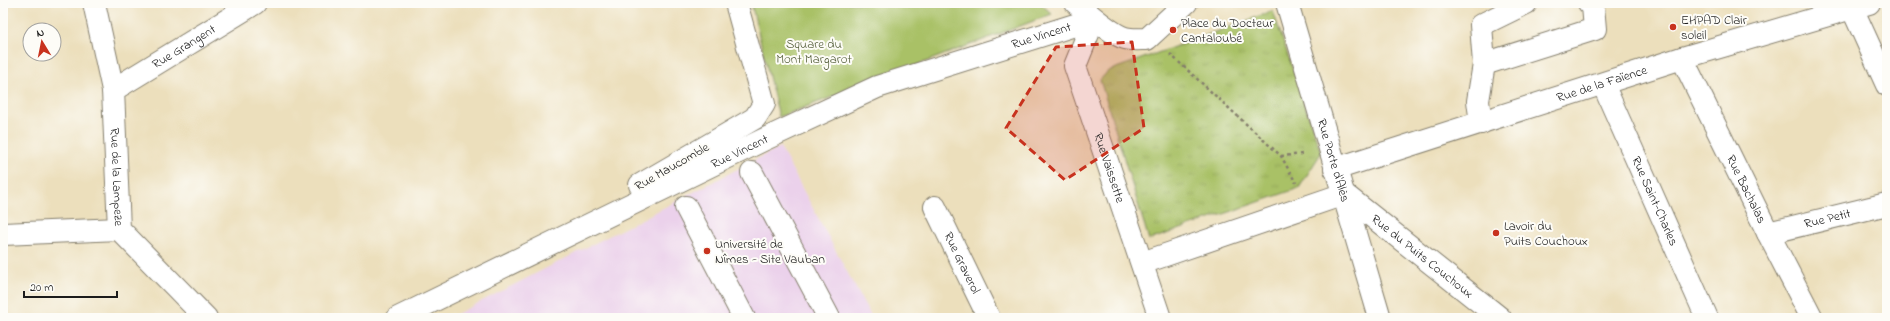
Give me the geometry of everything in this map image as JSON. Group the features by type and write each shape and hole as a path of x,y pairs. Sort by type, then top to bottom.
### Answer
{"street":[{"name":"Rue de la Lampeze","path":"94,3 113,90 119,229 206,318"},
{"name":"Rue Grangent","path":"113,90 255,3"},
{"name":"Rue Maucomble","path":"484,276 755,118 764,104 736,3"},
{"path":"1076,3 1094,19 1124,38 1147,39 1177,7"},
{"name":"Rue Porte d'Alès","path":"1287,3 1380,318"},
{"path":"1481,123 1478,101 1484,64 1481,25 1526,3"},
{"path":"1484,64 1595,29 1593,6 1589,3"},
{"path":"1860,5 1887,85"},
{"name":"Rue de la Faïence","path":"1336,169 1682,58 1860,5"},
{"name":"Rue Vincent","path":"398,318 763,140 877,87 1094,19"},
{"name":"Rue Vaissette","path":"1094,19 1075,66 1160,318"},
{"name":"Rue Bachalas","path":"1682,58 1768,233 1812,318"},
{"name":"Rue Saint-Charles","path":"1603,84 1707,318"},
{"path":"752,173 829,318"},
{"path":"1142,263 1344,194"},
{"name":"Rue du Puits Couchoux","path":"1344,194 1500,318"},
{"name":"Rue Petit","path":"1768,233 1887,204"},
{"path":"686,207 744,318"},
{"name":"Rue Graverol","path":"935,207 988,318"},
{"path":"3,234 119,229"}],"path":[{"path":"929,3 940,6 947,3"},
{"path":"1165,49 1281,156 1299,188"},
{"path":"1281,156 1307,154"}],"highlighted area":[{"path":"1132,42 1144,128 1065,180 1006,128 1056,47"}],"shaded area":[{"name":"Université de Nîmes - Site Vauban","path":"780,147 872,318 449,318 644,218"}],"green space":[{"name":"Square du Mont Margarot","path":"751,3 1040,3 1052,14 779,117"},
{"path":"1273,11 1321,153 1299,188 1149,240 1100,80 1108,71"}],"place":[{"name":"EHPAD Clair soleil","path":"1673,27"},
{"name":"Place du Docteur Cantaloubé","path":"1173,30"},
{"name":"Lavoir du Puits Couchoux","path":"1496,233"},
{"name":"Université de Nîmes - Site Vauban","path":"707,251"}]}
